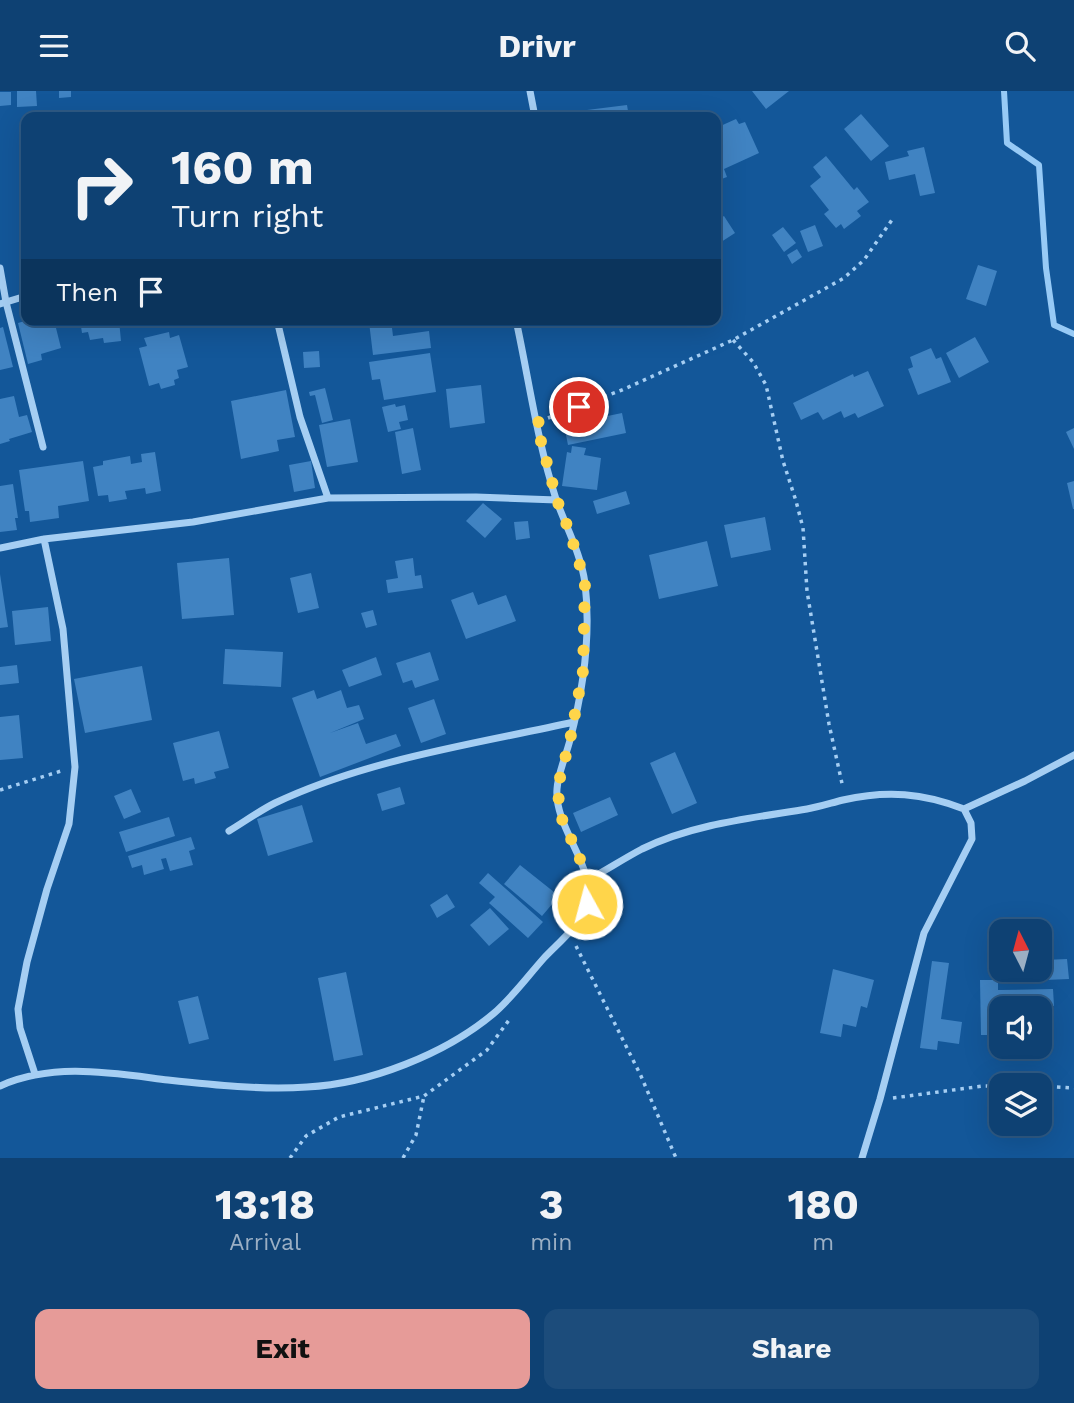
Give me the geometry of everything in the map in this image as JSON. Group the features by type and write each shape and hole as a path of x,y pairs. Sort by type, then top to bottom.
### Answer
{"street":[{"path":"530,91 534,112"},
{"path":"0,268 3,303 43,447"},
{"path":"3,303 21,298"},
{"path":"278,326 300,417 328,498"},
{"path":"0,1086 35,1074 101,1072 251,1087 307,1087 353,1082 395,1069 457,1039 491,1016 569,932 587,904 586,881 578,852 563,824 557,789 574,722 583,671 585,582 557,500 536,423 517,326"},
{"path":"0,548 44,539 194,522 328,498 476,497 557,500"},
{"path":"35,1074 20,1028 18,1009 47,889 69,824 75,767 63,629 44,539"},
{"path":"229,831 275,804 333,781 399,761 574,722"},
{"path":"964,809 1074,755"},
{"path":"586,881 642,849 687,833 746,818 811,809 846,799 914,794 939,799 964,809 971,823 972,839 924,933 862,1158"}],"path":[{"path":"536,423 622,390 733,341 844,278 864,260 894,218"},
{"path":"733,341 753,362 766,386 783,461 803,528 807,591 829,723 846,799"},
{"path":"0,790 75,767"},
{"path":"569,932 641,1076 676,1158"},
{"path":"290,1158 306,1136 339,1117 424,1096 487,1051 508,1024 511,997"},
{"path":"880,1099 989,1087"},
{"path":"1052,1087 1074,1088"},
{"path":"403,1158 416,1135 424,1096"}],"building":[{"path":"17,91 36,91 37,106 17,107"},
{"path":"59,91 71,91 71,97 59,98"},
{"path":"752,91 789,91 766,109"},
{"path":"0,92 11,92 11,105 0,106"},
{"path":"627,105 628,112 579,112"},
{"path":"861,114 889,146 871,161 844,129"},
{"path":"736,119 739,124 745,122 759,153 724,169 727,177 721,179 721,126"},
{"path":"924,147 935,193 920,196 915,174 889,180 885,162 909,156 907,151"},
{"path":"826,156 854,190 857,187 869,202 857,211 861,216 844,229 841,224 836,228 824,214 829,210 810,186 821,177 813,167"},
{"path":"724,216 735,233 721,242 721,218"},
{"path":"815,225 823,246 808,252 800,231"},
{"path":"783,227 796,243 784,252 772,235"},
{"path":"797,249 802,257 792,264 787,255"},
{"path":"978,265 997,271 986,306 966,299"},
{"path":"21,322 21,326 56,326 61,348 41,354 42,360 28,364 18,323"},
{"path":"81,326 120,326 121,341 104,343 103,338 90,340 88,332 82,333"},
{"path":"369,326 392,326 393,336 429,331 431,348 373,355"},
{"path":"3,327 13,367 0,370 0,328"},
{"path":"169,332 170,338 179,335 188,367 177,370 179,378 174,380 175,385 161,389 159,383 149,386 139,348 147,346 144,338"},
{"path":"975,337 989,362 959,378 946,353"},
{"path":"931,348 936,359 941,357 951,382 918,395 908,369 913,367 910,357"},
{"path":"319,351 320,367 304,368 303,352"},
{"path":"430,353 436,392 384,400 380,379 372,380 369,362"},
{"path":"868,371 884,406 858,418 855,413 844,418 841,411 823,420 818,412 801,420 793,403 853,374 854,377"},
{"path":"481,385 485,423 450,428 446,389"},
{"path":"325,388 333,420 322,423 315,395 310,396 309,392"},
{"path":"286,390 295,437 277,440 279,451 241,459 231,401"},
{"path":"14,396 19,417 27,415 32,432 0,444 0,399"},
{"path":"395,404 396,407 405,405 408,420 399,422 401,429 388,432 382,407"},
{"path":"622,413 626,433 568,445 564,425"},
{"path":"350,419 358,462 327,467 319,425"},
{"path":"413,428 421,470 402,474 395,432"},
{"path":"1074,428 1074,449 1066,432"},
{"path":"572,446 586,448 584,455 601,458 597,490 562,486 567,452 571,453"},
{"path":"155,452 161,491 146,494 145,488 125,491 127,499 109,502 108,495 98,496 93,467 103,465 103,461 130,456 131,464 142,462 141,454"},
{"path":"83,461 89,501 58,506 59,518 30,522 29,511 25,511 19,470"},
{"path":"311,461 315,488 294,492 289,465"},
{"path":"1074,481 1074,509 1073,509 1067,483"},
{"path":"13,484 17,530 0,532 0,486"},
{"path":"626,491 630,504 597,514 593,501"},
{"path":"483,503 502,519 485,538 466,521"},
{"path":"765,517 771,550 731,558 724,525"},
{"path":"528,521 530,538 516,540 514,522"},
{"path":"707,541 718,586 659,599 649,555"},
{"path":"229,558 234,615 182,619 177,563"},
{"path":"413,558 415,576 421,575 423,588 388,593 386,580 398,578 395,561"},
{"path":"311,573 319,608 298,613 290,578"},
{"path":"0,574 8,627 0,628"},
{"path":"473,592 478,605 506,595 516,621 466,639 451,600"},
{"path":"48,607 51,641 15,645 12,611"},
{"path":"373,610 377,625 366,628 361,613"},
{"path":"225,649 283,652 281,687 223,684"},
{"path":"430,652 439,680 415,688 412,680 403,683 396,663"},
{"path":"376,657 382,675 349,687 342,670"},
{"path":"17,665 19,683 0,685 0,667"},
{"path":"142,666 152,720 85,733 74,679"},
{"path":"314,690 317,699 341,690 347,708 359,705 364,719 330,733 358,723 366,744 396,734 401,746 320,777 292,698"},
{"path":"434,699 446,734 421,743 408,708"},
{"path":"19,715 23,758 0,760 0,717"},
{"path":"219,731 229,768 214,772 216,778 195,784 194,778 183,781 173,743"},
{"path":"675,752 697,803 672,814 650,763"},
{"path":"400,787 405,804 382,811 377,794"},
{"path":"131,789 141,812 124,819 114,796"},
{"path":"610,797 618,815 581,832 573,813"},
{"path":"302,805 313,842 268,856 257,819"},
{"path":"169,817 175,836 126,852 119,832"},
{"path":"191,837 195,849 189,851 193,865 170,871 166,858 161,859 164,869 144,875 142,865 132,868 128,856"},
{"path":"520,865 559,896 542,916 504,884"},
{"path":"488,873 543,922 528,938 489,903 495,897 479,883"},
{"path":"447,894 455,907 437,918 430,905"},
{"path":"490,908 509,929 489,946 470,925"},
{"path":"1067,959 1069,979 1052,980 1052,960"},
{"path":"932,961 949,963 941,1019 962,1022 959,1044 938,1041 937,1050 920,1048"},
{"path":"833,969 874,980 867,1008 861,1006 856,1027 843,1024 841,1037 820,1033"},
{"path":"346,972 363,1055 334,1061 318,978"},
{"path":"980,980 998,982 998,990 1053,989 1054,1006 1052,996 989,996 989,1035 981,1035"},
{"path":"198,996 209,1039 189,1044 178,1001"}],"waterway":[{"path":"1004,91 1007,143 1039,165 1046,268 1054,325 1074,334"}],"route":[{"path":"579,407 536,423 557,500 585,582 583,671 570,740 557,789 563,824 578,852 586,881 587,904"}]}
